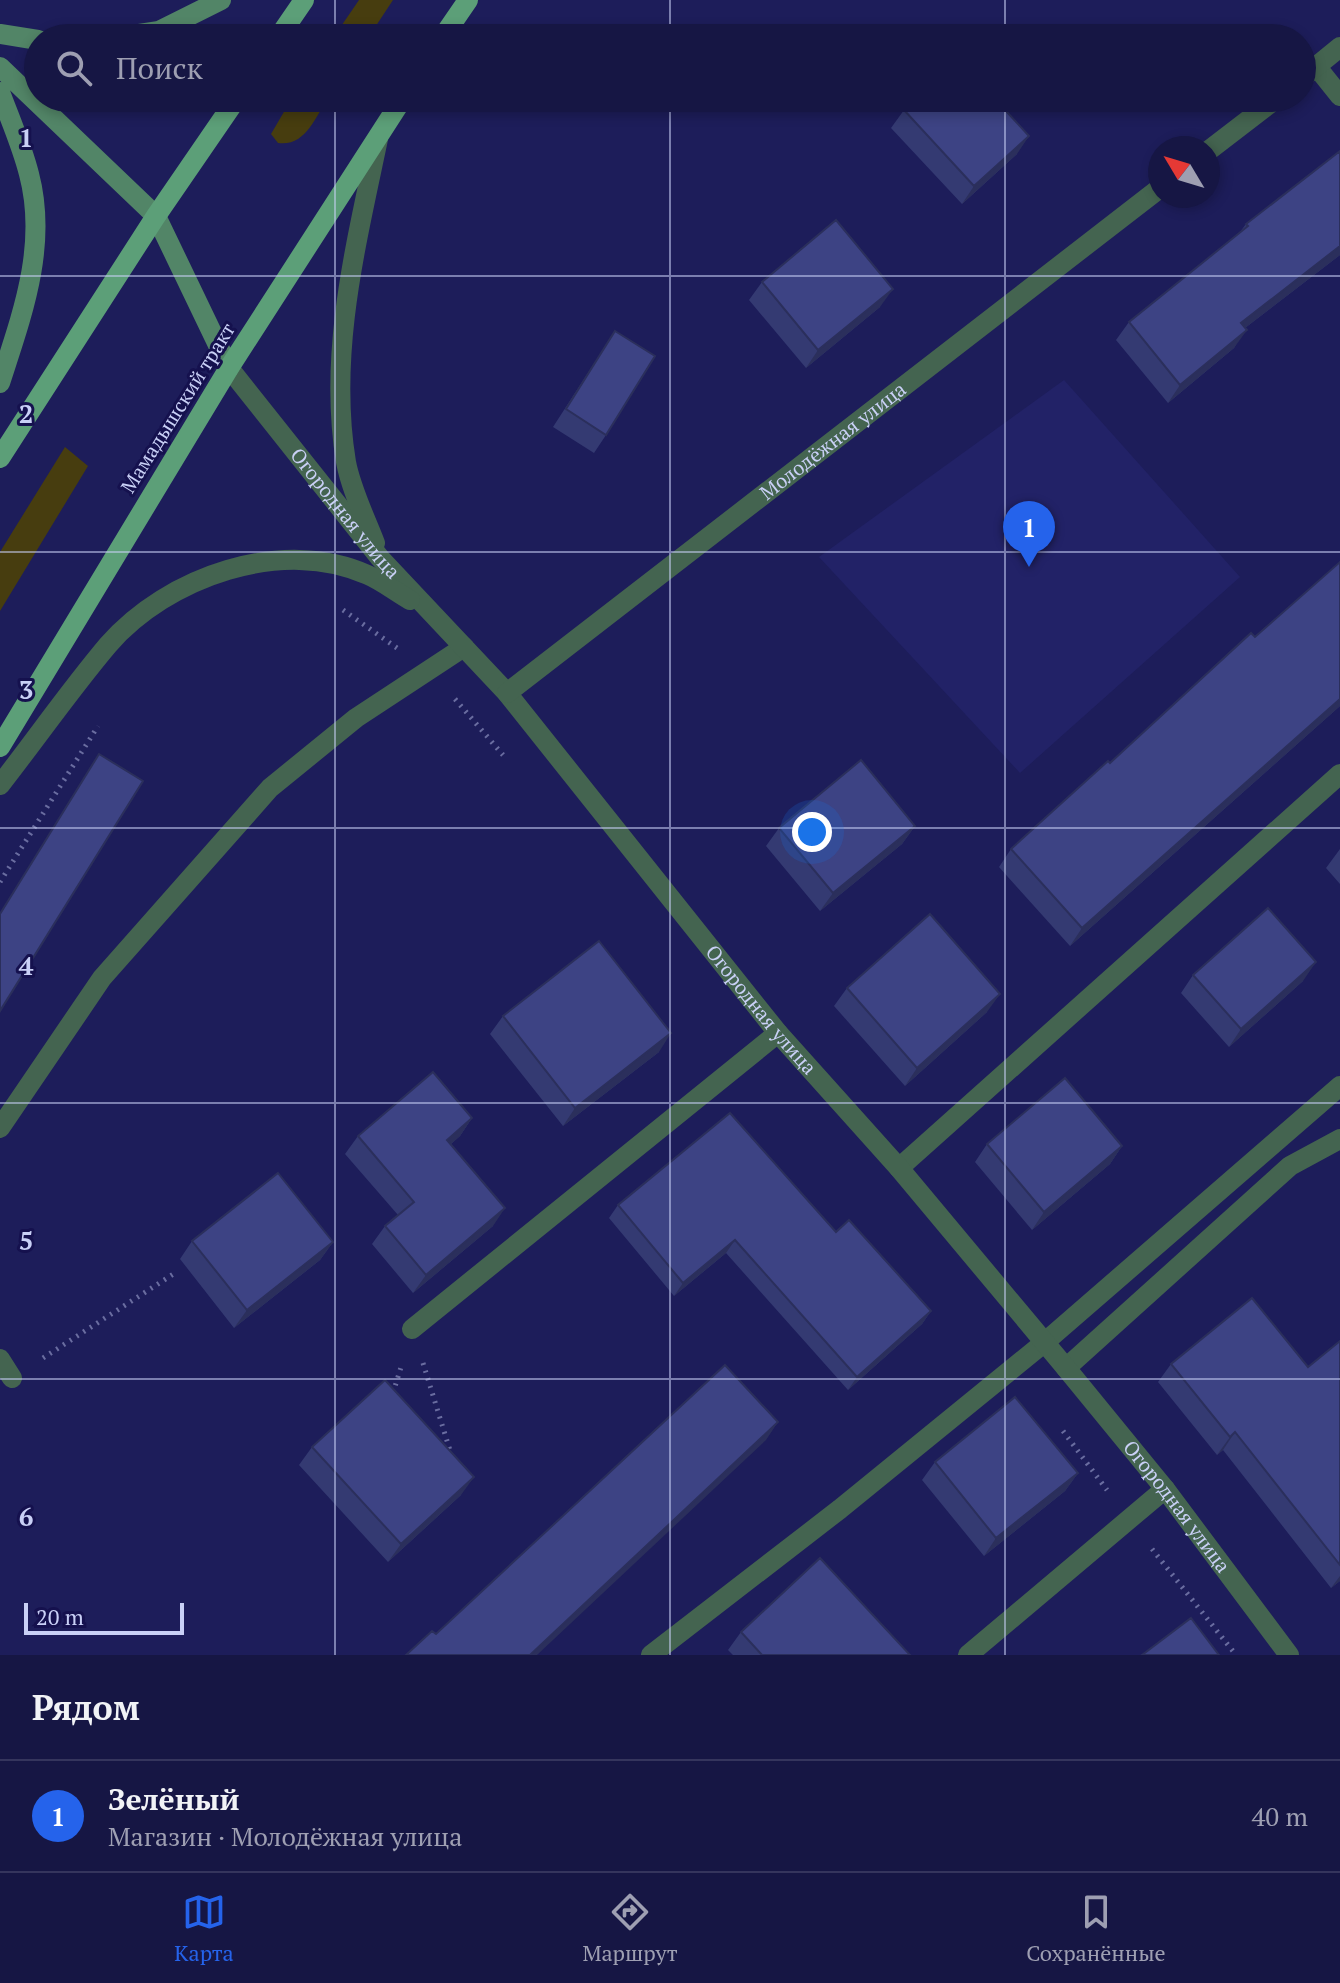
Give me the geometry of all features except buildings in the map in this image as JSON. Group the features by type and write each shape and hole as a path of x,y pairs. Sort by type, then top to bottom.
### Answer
{"main road":[{"path":"288,24 304,0"},
{"path":"452,24 468,0"},
{"path":"0,458 156,216 227,112"},
{"name":"Мамадышский тракт","path":"0,747 229,368 394,112"}],"street":[{"path":"173,24 221,0"},
{"path":"0,34 24,38"},
{"path":"1316,66 1340,47"},
{"path":"0,67 24,90"},
{"path":"1316,77 1340,96"},
{"path":"0,92 30,175 37,236 29,294 0,383"},
{"path":"47,112 156,216 229,368"},
{"path":"1220,142 1259,112"},
{"path":"378,138 350,277 339,369 346,463 380,558"},
{"name":"Молодёжная улица","path":"507,693 1148,197"},
{"name":"Огородная улица","path":"229,368 380,558 507,693 778,1033 899,1168 1045,1342 1165,1489 1289,1655"},
{"path":"0,785 110,643 164,597 237,566 288,559 343,566 368,575 432,613"},
{"path":"0,1128 102,978 270,788 356,718 464,647"},
{"path":"899,1168 1340,774"},
{"path":"412,1329 778,1033"},
{"path":"651,1655 840,1509 1045,1342 1340,1086"},
{"path":"1066,1368 1290,1166 1340,1139"},
{"path":"0,1359 12,1378"},
{"path":"968,1655 1165,1489"}],"path":[{"path":"0,882 98,726"},
{"path":"12,1378 175,1273"},
{"path":"412,1329 456,1469"}],"shaded area":[{"path":"359,0 393,0 377,24 343,24"},
{"path":"284,112 320,112 308,130 295,140 278,143 271,134"},
{"path":"1064,380 1240,577 1020,773 819,557"},
{"path":"65,447 88,466 0,611 0,552"}],"place":[{"name":"Зелёный","path":"1029,567"}]}
